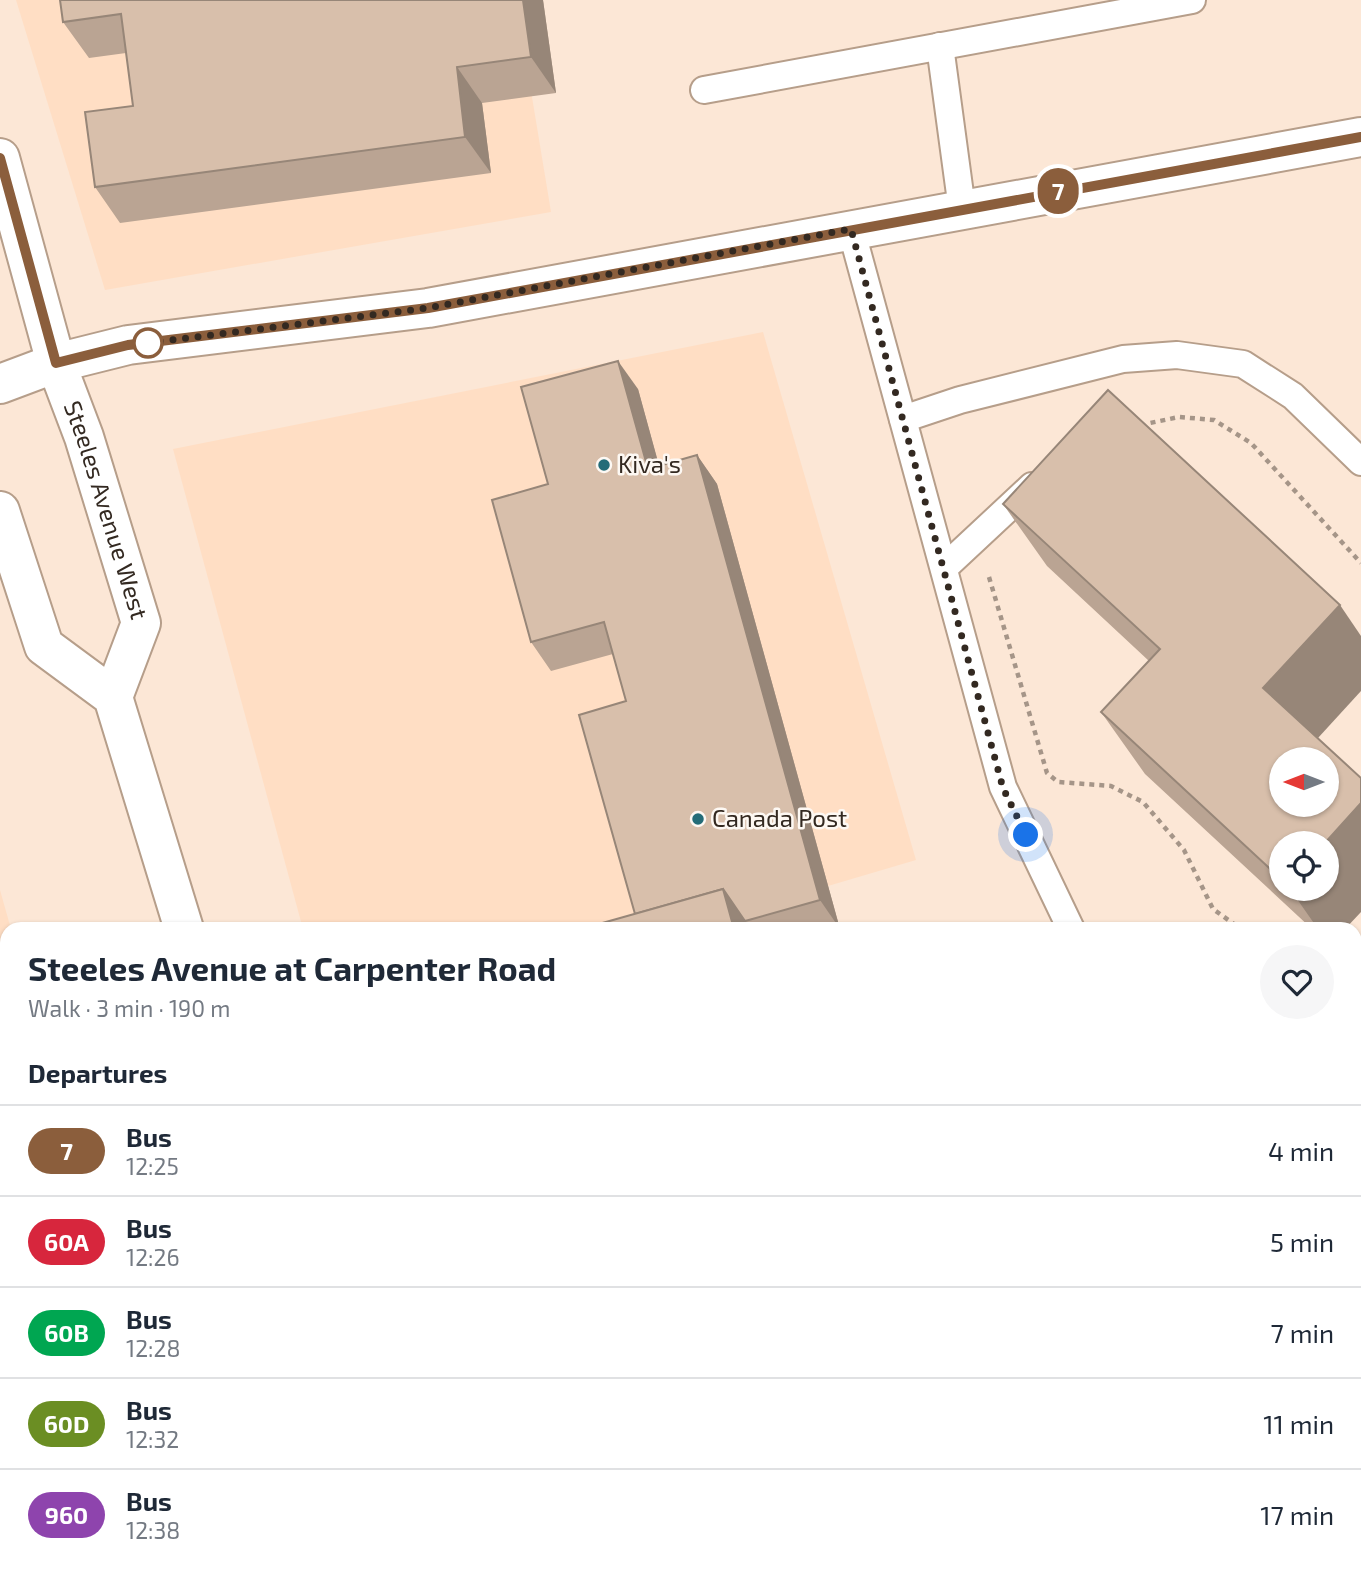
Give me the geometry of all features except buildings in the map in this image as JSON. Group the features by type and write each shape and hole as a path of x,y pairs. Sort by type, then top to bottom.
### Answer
{"street":[{"path":"0,384 56,363 128,345 428,308 1361,137"},
{"name":"Steeles Avenue West","path":"0,158 56,363 84,437 141,623 113,698"},
{"path":"0,511 44,646 113,698 182,922"}],"lane":[{"path":"704,90 1192,0"},
{"path":"940,46 962,209"},
{"path":"851,229 1003,788 1068,922"},
{"path":"903,419 960,400 1123,359 1177,355 1243,364 1293,396 1361,462"},
{"path":"944,568 1045,474"}],"path":[{"path":"1139,429 1150,423 1179,417 1214,420 1251,443 1361,563"},
{"path":"987,570 1047,773 1058,782 1111,786 1143,802 1184,850 1213,909 1231,922"}],"shaded area":[{"path":"16,0 516,0 551,212 105,290"},
{"path":"763,332 916,860 707,922 301,922 173,449"},
{"path":"0,890 9,922 0,922"}],"bus line":[{"name":"7","path":"0,158 56,363 128,345 428,308 1361,137"}],"place":[{"name":"Kiva's","path":"604,465"},
{"name":"Canada Post","path":"698,819"}],"route":[{"path":"148,343 428,308 851,229 1003,788 1026,835"}]}
